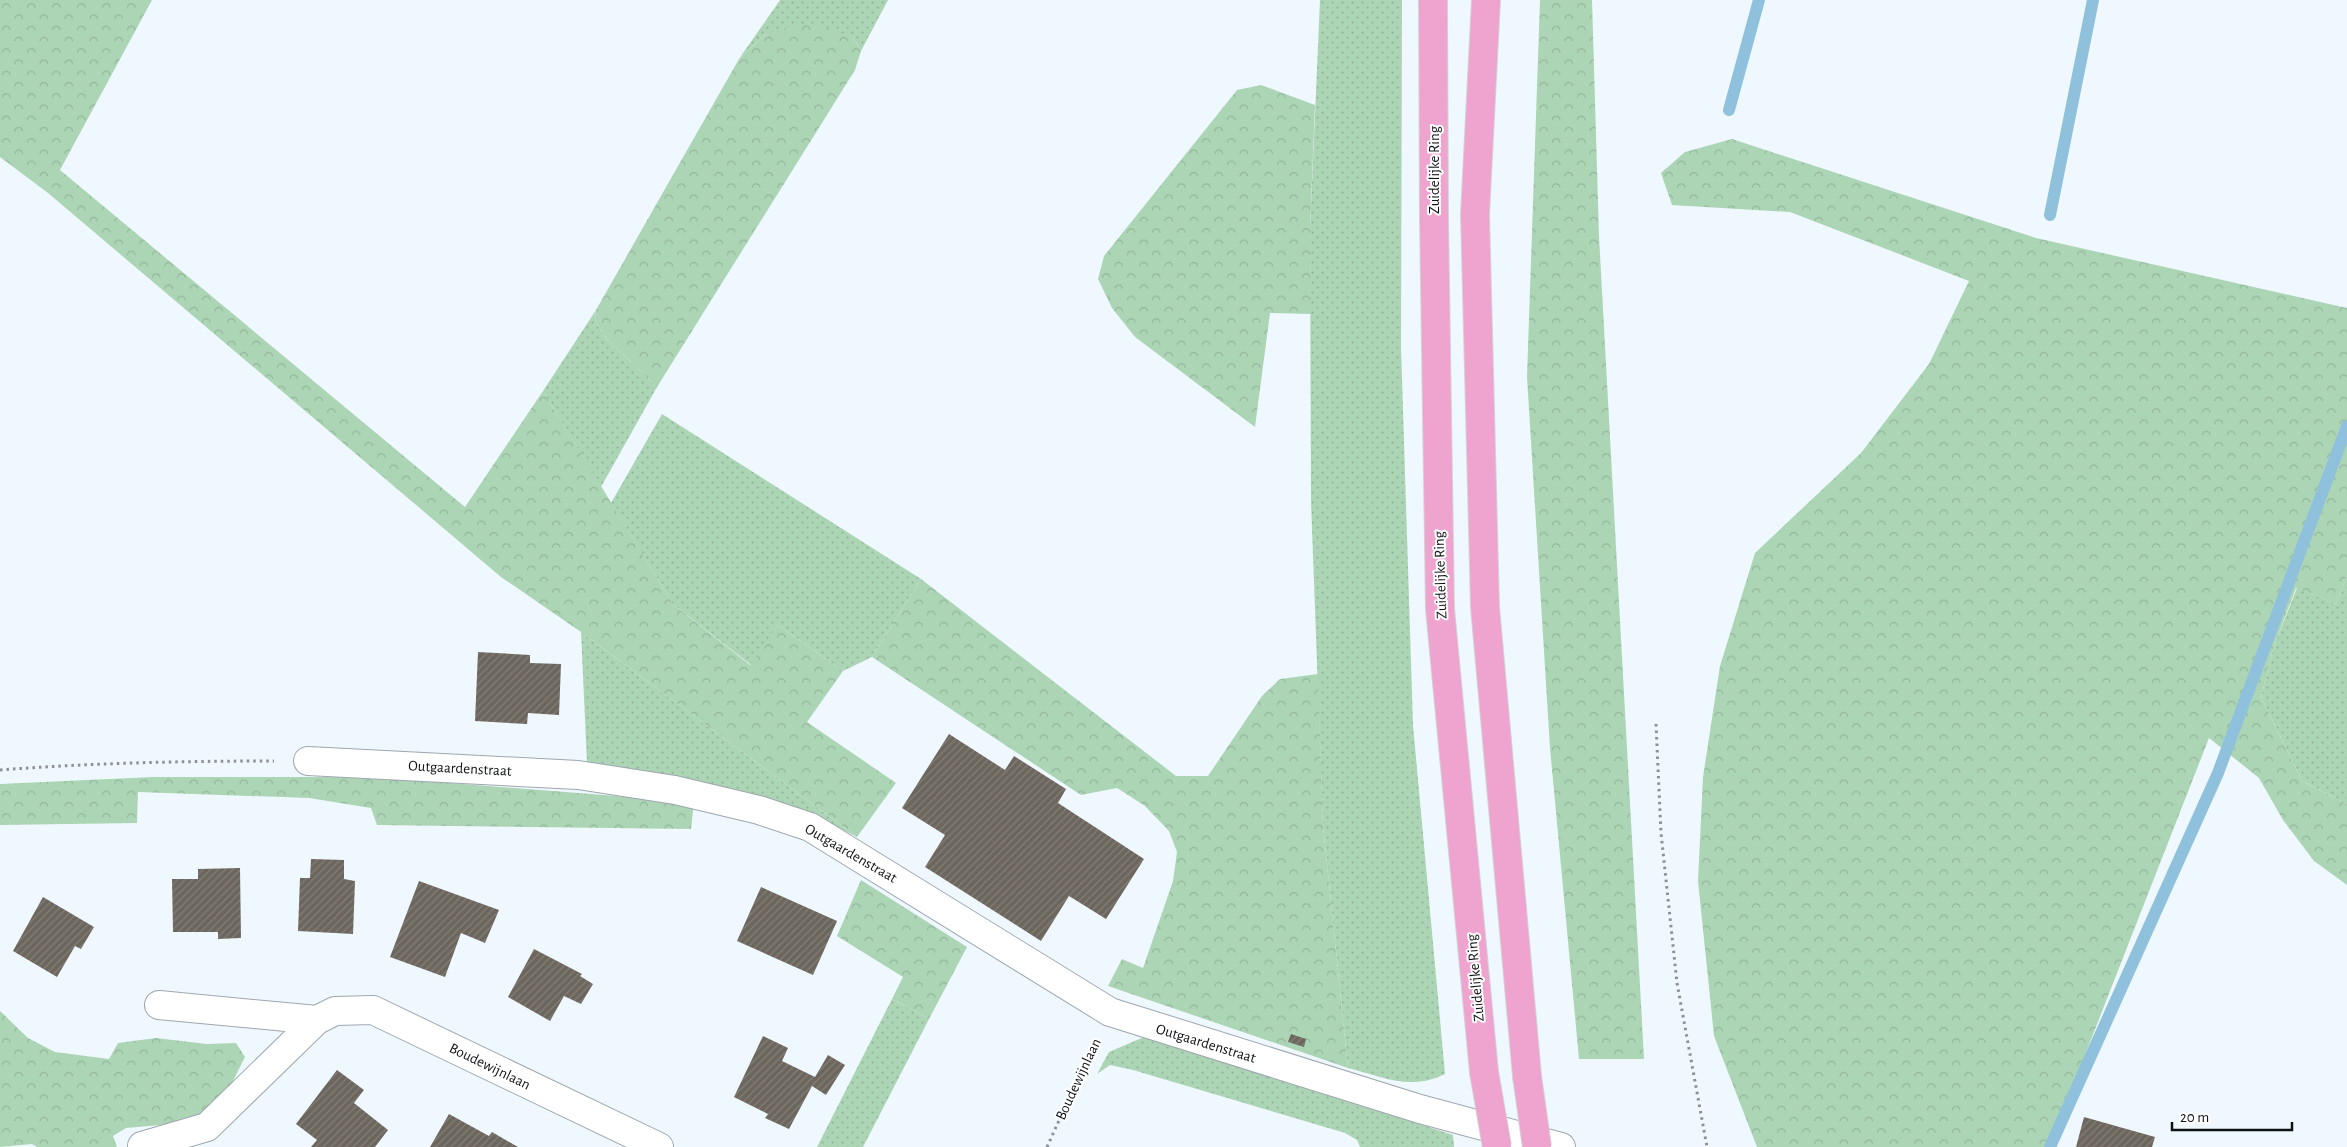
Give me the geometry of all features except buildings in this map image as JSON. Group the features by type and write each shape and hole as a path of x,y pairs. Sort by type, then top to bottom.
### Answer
{"highway":[{"name":"Zuidelijke Ring","path":"1434,0 1434,219 1440,609 1484,1072 1497,1147"},
{"path":"1486,0 1475,214 1484,607 1527,1076 1537,1147"}],"street":[{"name":"Outgaardenstraat","path":"308,761 578,774 675,790 759,810 810,827 1110,1012 1420,1109 1561,1147"},
{"name":"Boudewijnlaan","path":"159,1005 317,1020"},
{"name":"Boudewijnlaan","path":"142,1146 207,1127 317,1020 335,1011 373,1010 659,1147"}],"path":[{"path":"1656,724 1661,833 1677,983 1707,1147"},
{"path":"0,770 71,764 175,761 308,761"},
{"name":"Boudewijnlaan","path":"1047,1147 1085,1060 1110,1012"}],"green space":[{"path":"0,0 152,0 60,170 465,507 543,391 673,604 750,665 778,625 843,671 807,722 896,783 857,837 581,632 501,577 48,193 0,157"},
{"path":"780,0 888,0 861,51 853,37 766,34 739,59"},
{"path":"1320,0 1402,0 1401,347 1413,725 1445,1074 1420,1082 1397,1081 1348,1068 1323,825 1311,501 1310,229"},
{"path":"1540,0 1592,0 1599,236 1644,1059 1579,1059 1550,748 1527,377"},
{"path":"794,25 815,25 853,37 861,51 855,70 657,387 604,336 595,320 596,310 739,59 766,34"},
{"path":"1261,85 1315,105 1310,229 1311,314 1270,313 1255,427 1135,337 1112,308 1098,279 1104,256 1237,90"},
{"path":"1732,139 2036,238 2347,308 2347,576 2336,604 2296,588 2274,646 2261,697 2302,781 2347,804 2347,885 2314,861 2283,820 2259,778 2209,738 2049,1147 1757,1147 1714,1036 1698,881 1703,777 1720,666 1755,553 1861,453 1929,364 1969,281 1790,212 1672,205 1661,173 1685,152"},
{"path":"596,310 595,320 604,336 657,387 601,487 543,391"},
{"path":"662,414 921,579 872,657 843,671 778,625 751,665 673,604 611,503"},
{"path":"2347,576 2347,804 2302,781 2261,697 2274,646 2297,588 2336,604"},
{"path":"921,579 1176,776 1208,776 1262,696 1280,679 1318,674 1323,825 1348,1068 1108,986 1122,959 1143,968 1173,881 1177,852 1169,831 1145,806 1117,788 1081,795 872,657"},
{"path":"581,632 857,837 811,814 587,763"},
{"path":"153,777 374,777 694,802 691,829 377,825 371,808 309,798 138,792 137,823 0,825 0,784"},
{"path":"861,880 967,947 929,1019 892,999 903,977 837,936"},
{"path":"892,999 929,1019 863,1147 817,1147"},
{"path":"0,1011 28,1038 55,1052 109,1059 118,1043 156,1038 207,1044 236,1043 245,1057 229,1089 195,1122 126,1128 113,1136 117,1147 37,1147 32,1144 0,1147"},
{"path":"1144,1037 1170,1042 1453,1135 1454,1147 1360,1147 1357,1140 1345,1133 1133,1070 1110,1065 1097,1074 1109,1052"}],"waterway":[{"path":"1729,110 1759,0"},
{"path":"2050,215 2093,0"},
{"path":"2050,1147 2218,773 2347,426"}]}
